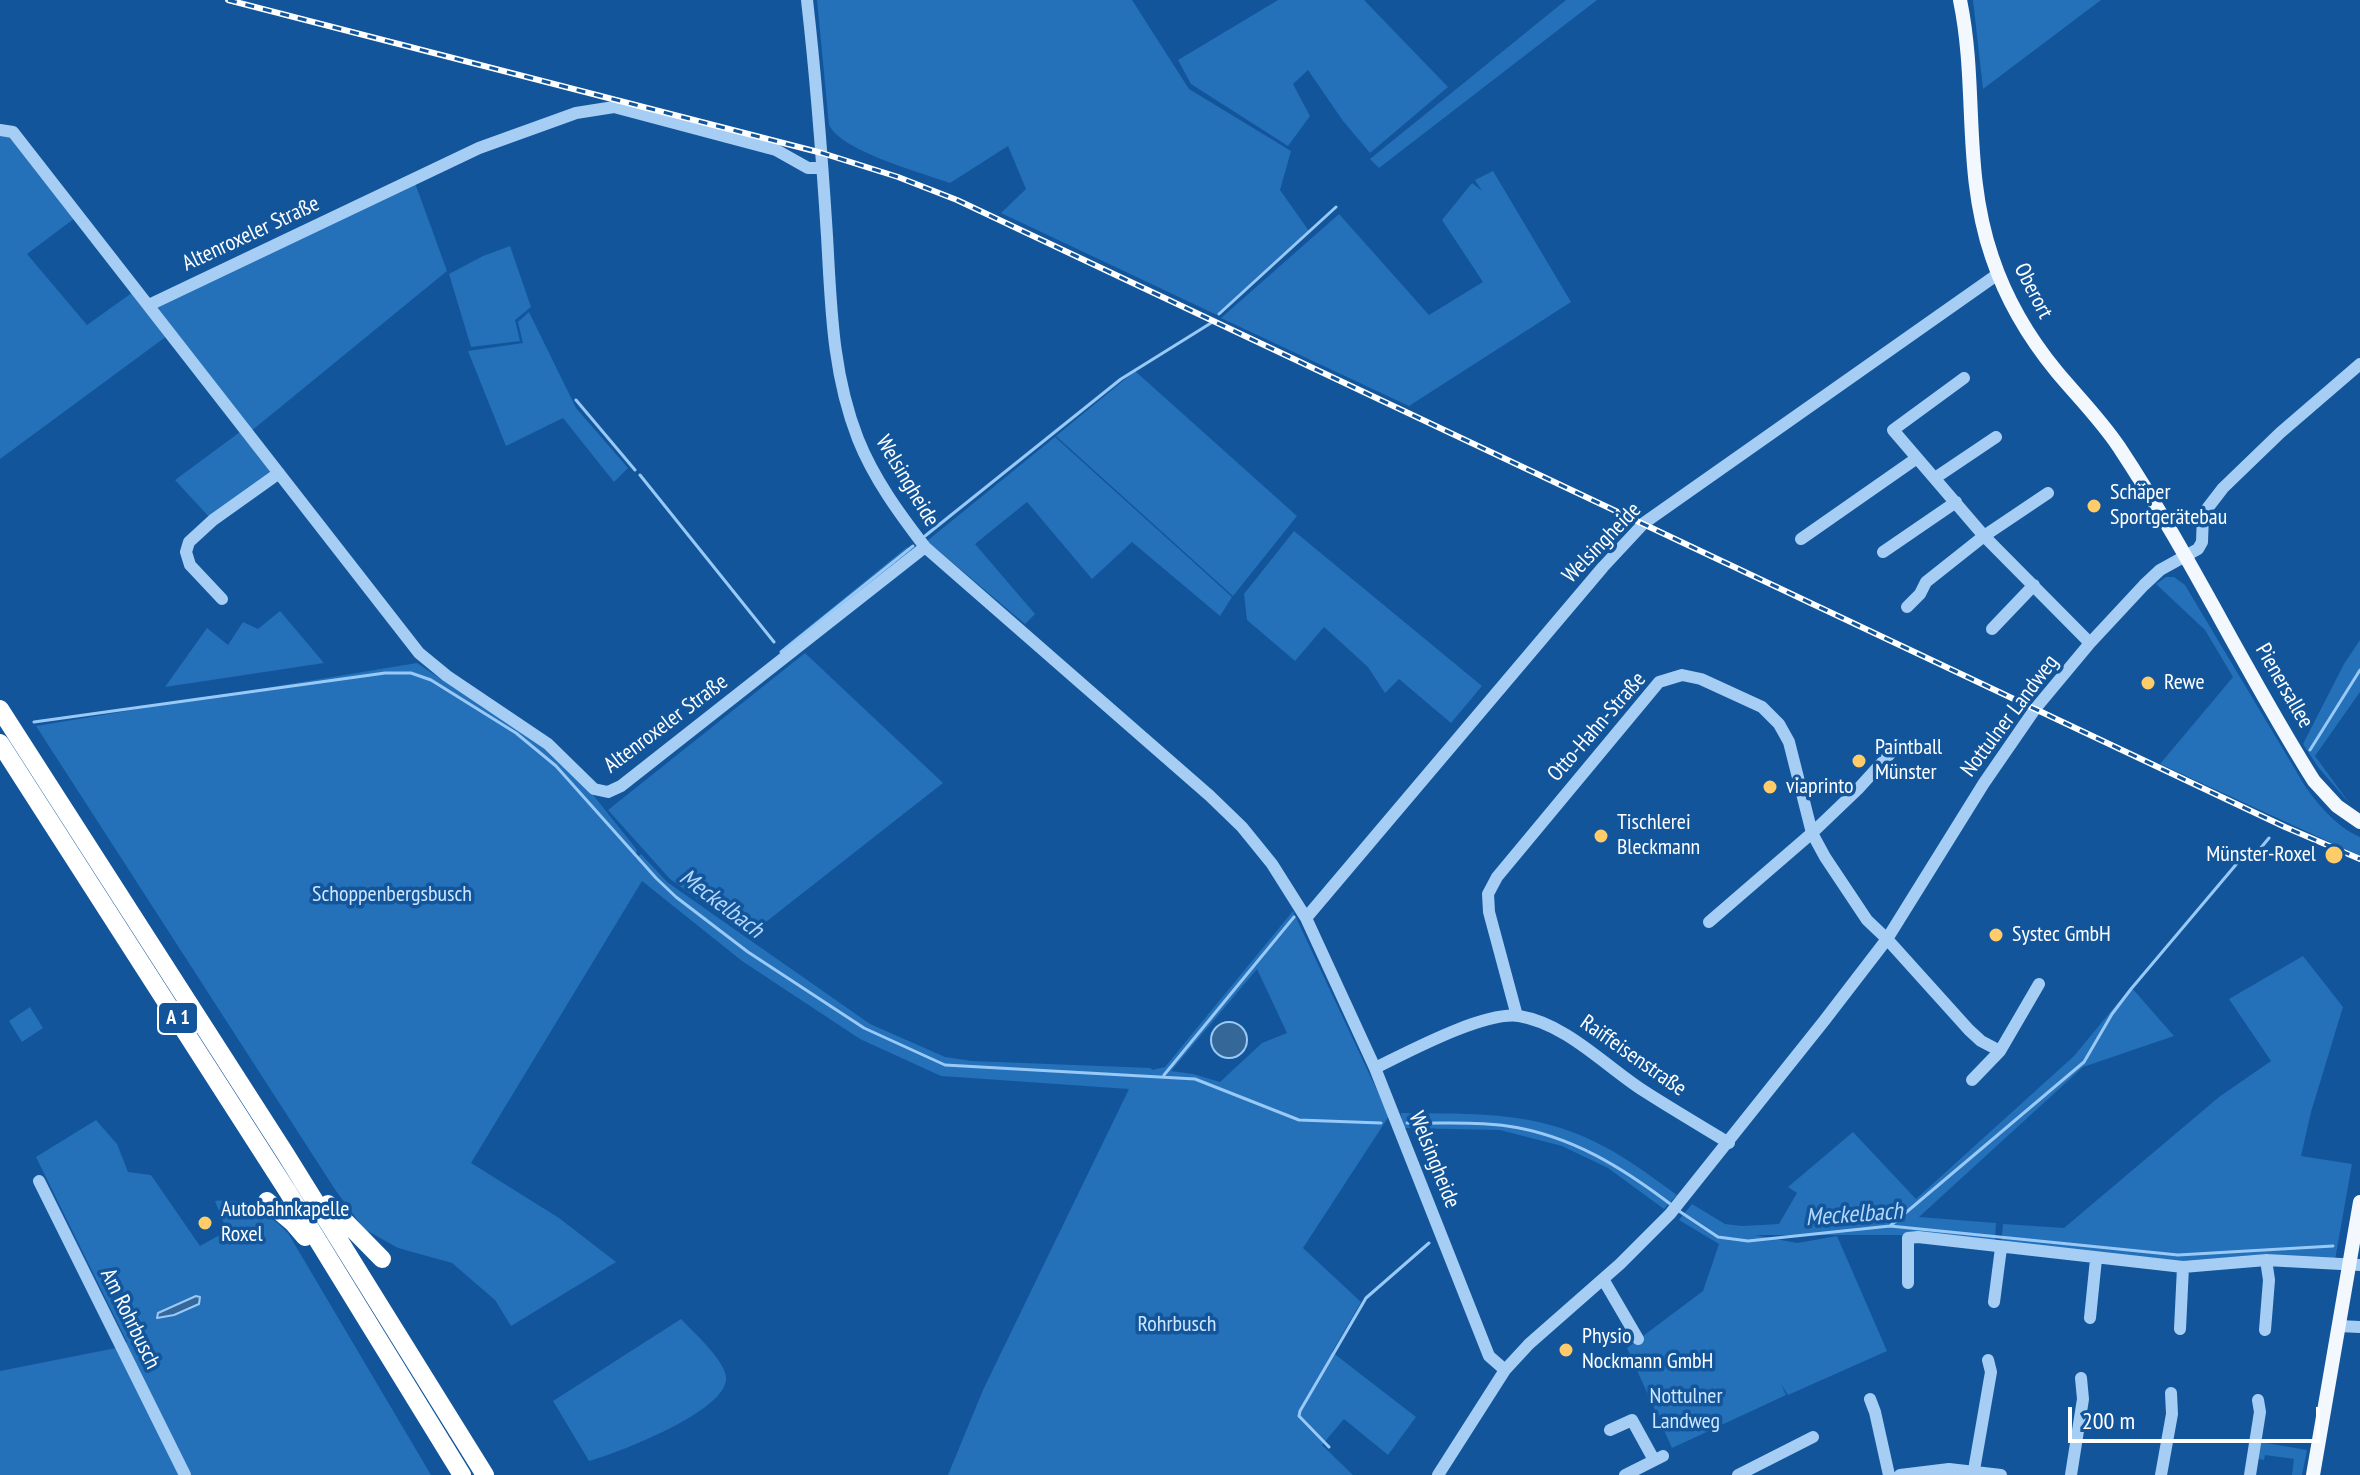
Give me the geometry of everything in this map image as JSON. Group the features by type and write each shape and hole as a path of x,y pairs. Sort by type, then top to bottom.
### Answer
{"highway":[{"name":"A 1","path":"0,709 285,1153 485,1475"},
{"name":"A 1","path":"0,743 127,937 462,1475"},
{"path":"285,1153 338,1216 382,1259"},
{"path":"267,1201 293,1223 350,1293"}],"main road":[{"name":"Oberort","path":"1960,0 1967,40 1973,176 1984,232 1998,274 2033,340 2118,445 2185,557"},
{"name":"Pienersallee","path":"2185,557 2314,781 2337,806 2360,822"},
{"path":"2313,1475 2339,1326 2355,1265 2360,1202"}],"street":[{"name":"Welsingheide","path":"807,0 835,353 843,392 858,439 871,466 901,516 925,547 1231,817 1272,864 1306,918 1375,1068 1489,1356 1505,1370"},
{"name":"Altenroxeler Straße","path":"149,305 479,148 576,113 614,107 776,150 808,168 822,168"},
{"name":"Altenroxeler Straße","path":"0,130 13,132 419,653 447,676 533,732 564,758 589,785 601,792 621,786 925,547"},
{"name":"Welsingheide","path":"1306,918 1603,567 1644,523 1998,274"},
{"path":"2185,557 2200,545 2203,514 2223,488 2280,433 2360,364"},
{"path":"1964,378 1893,430 1984,536 2090,643"},
{"path":"1935,478 1996,437"},
{"path":"1801,539 1917,458"},
{"path":"222,599 190,565 186,552 189,542 213,520 279,473"},
{"path":"1907,607 1920,594 1926,582 1984,536 2048,493"},
{"path":"1883,552 1956,502"},
{"name":"Nottulner Landweg","path":"1438,1475 1505,1370 1529,1344 1670,1214 1729,1143 1887,939 2011,742 2090,643 2160,570 2185,557"},
{"path":"1992,629 2034,585"},
{"name":"Otto-Hahn-Straße","path":"1517,1016 1489,912 1488,894 1497,877 1659,682 1682,675 1701,679 1762,707 1779,724 1789,742 1812,833 1852,899 1867,920 1969,1030 2000,1051"},
{"path":"1709,922 1812,833 1898,745"},
{"path":"1972,1080 2000,1051 2039,984"},
{"name":"Raiffeisenstraße","path":"1375,1068 1448,1033 1478,1023 1517,1016 1561,1031 1644,1091 1729,1143"},
{"name":"Am Rohrbusch","path":"39,1181 185,1475"},
{"path":"1908,1283 1908,1238 1918,1237 2183,1267 2266,1260 2355,1265"},
{"path":"1994,1302 2001,1248"},
{"path":"2090,1318 2096,1259"},
{"path":"2266,1260 2270,1325"},
{"path":"2180,1329 2183,1267"},
{"path":"1603,1279 1638,1339"},
{"path":"2339,1326 2360,1327"},
{"path":"1974,1470 1991,1372 1988,1360"},
{"path":"2071,1475 2083,1399 2081,1378"},
{"path":"2161,1475 2172,1414 2171,1393"},
{"path":"1870,1399 1889,1475"},
{"path":"2250,1475 2260,1412 2258,1400"},
{"path":"1610,1430 1632,1420 1658,1458 1625,1475"},
{"path":"1738,1475 1813,1437"},
{"path":"1900,1475 1974,1470 2001,1475"}],"green space":[{"path":"817,0 1132,0 1189,89 1291,151 1280,190 1309,231 1217,315 1001,213 1026,189 1008,146 950,183 866,152 837,135 829,125"},
{"path":"1278,0 1364,0 1448,87 1370,153 1343,121 1308,70 1293,84 1310,116 1288,146 1191,84 1178,60"},
{"path":"1566,0 1597,0 1379,168 1370,159"},
{"path":"1973,0 2101,0 1983,89"},
{"path":"0,135 13,138 75,218 27,254 87,325 133,292 167,336 0,459"},
{"path":"1493,171 1571,302 1409,406 1221,318 1339,214 1429,315 1483,282 1442,220 1472,183 1482,191 1475,180"},
{"path":"415,183 447,271 250,432 155,306"},
{"path":"510,246 531,307 515,320 520,341 471,347 449,274"},
{"path":"529,312 576,408 628,468 614,482 563,418 506,446 468,351 523,343 518,322"},
{"path":"1135,371 1297,516 1233,596 1056,436"},
{"path":"240,432 273,475 210,518 175,480"},
{"path":"1055,437 1232,597 1220,616 1132,542 1092,579 1027,502 975,544 1035,614 1025,624 927,541"},
{"path":"1294,531 1482,686 1451,723 1399,679 1385,693 1368,667 1324,627 1295,661 1247,620 1244,594"},
{"path":"907,547 911,551 788,651 784,647"},
{"path":"2166,577 2174,577 2185,585 2305,786 2329,815 2360,837 2360,856 2160,764 2233,677 2205,630 2156,584"},
{"path":"280,611 324,663 165,687 207,628 228,645 243,622 258,629"},
{"path":"2360,640 2360,692 2315,756 2350,804 2303,744 2344,664"},
{"path":"805,653 943,783 748,936 670,879 608,810"},
{"path":"417,663 547,750 590,791 637,850 635,859 641,854 667,882 870,1024 945,1057 972,1061 1152,1070 1165,1067 1293,911 1389,1116 1303,1248 1361,1302 1332,1352 1416,1417 1388,1455 1344,1419 1322,1445 1353,1475 948,1475 983,1390 1129,1089 941,1076 860,1039 742,961 642,881 471,1163 559,1218 616,1262 511,1326 495,1300 452,1263 398,1248 364,1229 336,1191 36,726","holes":["1257,969 1287,1033 1262,1043 1220,1082 1171,1071"]},
{"path":"2303,956 2343,1007 2301,1156 2352,1164 2335,1260 2266,1254 2183,1261 2001,1247 2003,1224 2064,1228 2219,1097 2271,1061 2229,999"},
{"path":"2131,987 2174,1036 2083,1067 1919,1217 1996,1223 1995,1242 1925,1235 1755,1235 1797,1243 1837,1236 1887,1351 1788,1395 1781,1384 1786,1395 1672,1448 1627,1348 1703,1291 1719,1244 1679,1220 1692,1204 1725,1224 1779,1224 1797,1193 1788,1187 1853,1132 1916,1199 2074,1056"},
{"path":"30,1007 43,1028 22,1042 9,1021"},
{"path":"1401,1113 1487,1115 1551,1125 1614,1152 1677,1195 1664,1209 1608,1168 1562,1146 1500,1130 1403,1128"},
{"path":"96,1120 117,1144 128,1172 151,1175 200,1246 227,1231 215,1201 247,1204 272,1218 288,1233 431,1475 0,1475 0,1371 121,1347 127,1342 36,1157"},
{"path":"681,1319 720,1362 726,1377 722,1390 710,1403 669,1429 589,1461 553,1401"},
{"path":"2260,1442 2307,1450 2302,1475 2292,1475 2294,1459 2265,1455 2264,1460 2258,1459"}],"shaded area":[{"path":"1229,1022 1242,1027 1247,1040 1242,1053 1229,1058 1216,1053 1211,1040 1216,1027"},
{"path":"200,1297 199,1304 174,1315 157,1318 158,1313"}],"waterway":[{"path":"1219,314 1336,207"},
{"path":"925,536 1121,379 1211,323"},
{"path":"576,400 635,470"},
{"path":"640,475 774,642"},
{"path":"781,652 913,546"},
{"path":"2310,750 2360,670"},
{"name":"Meckelbach","path":"34,722 385,673 411,673 431,680 516,733 556,766 676,897 748,952 864,1028 945,1065 1195,1079 1299,1120 1381,1123"},
{"path":"1890,1226 2084,1062 2112,1014 2131,989 2250,848 2259,850 2269,838"},
{"path":"1164,1075 1294,917"},
{"name":"Meckelbach","path":"1407,1123 1495,1124 1553,1137 1615,1166 1673,1206"},
{"name":"Meckelbach","path":"1679,1211 1718,1237 1748,1241 1890,1226 2178,1255 2333,1246"},
{"path":"1329,1447 1299,1416 1300,1411 1366,1298 1429,1243"}],"railway":[{"path":"228,0 822,153 957,200 2285,827 2360,859"}],"place":[{"name":"Schäper Sportgerätebau","path":"2094,506"},
{"name":"Rewe","path":"2148,683"},
{"name":"Paintball Münster","path":"1859,761"},
{"name":"viaprinto","path":"1770,787"},
{"name":"Tischlerei Bleckmann","path":"1601,836"},
{"name":"Münster-Roxel","path":"2334,855"},
{"name":"Systec GmbH","path":"1996,935"},
{"name":"Autobahnkapelle Roxel","path":"205,1223"},
{"name":"Physio Nockmann GmbH","path":"1566,1350"}],"park label":[{"name":"Schoppenbergsbusch","path":"392,895"},
{"name":"Rohrbusch","path":"1177,1325"}]}
